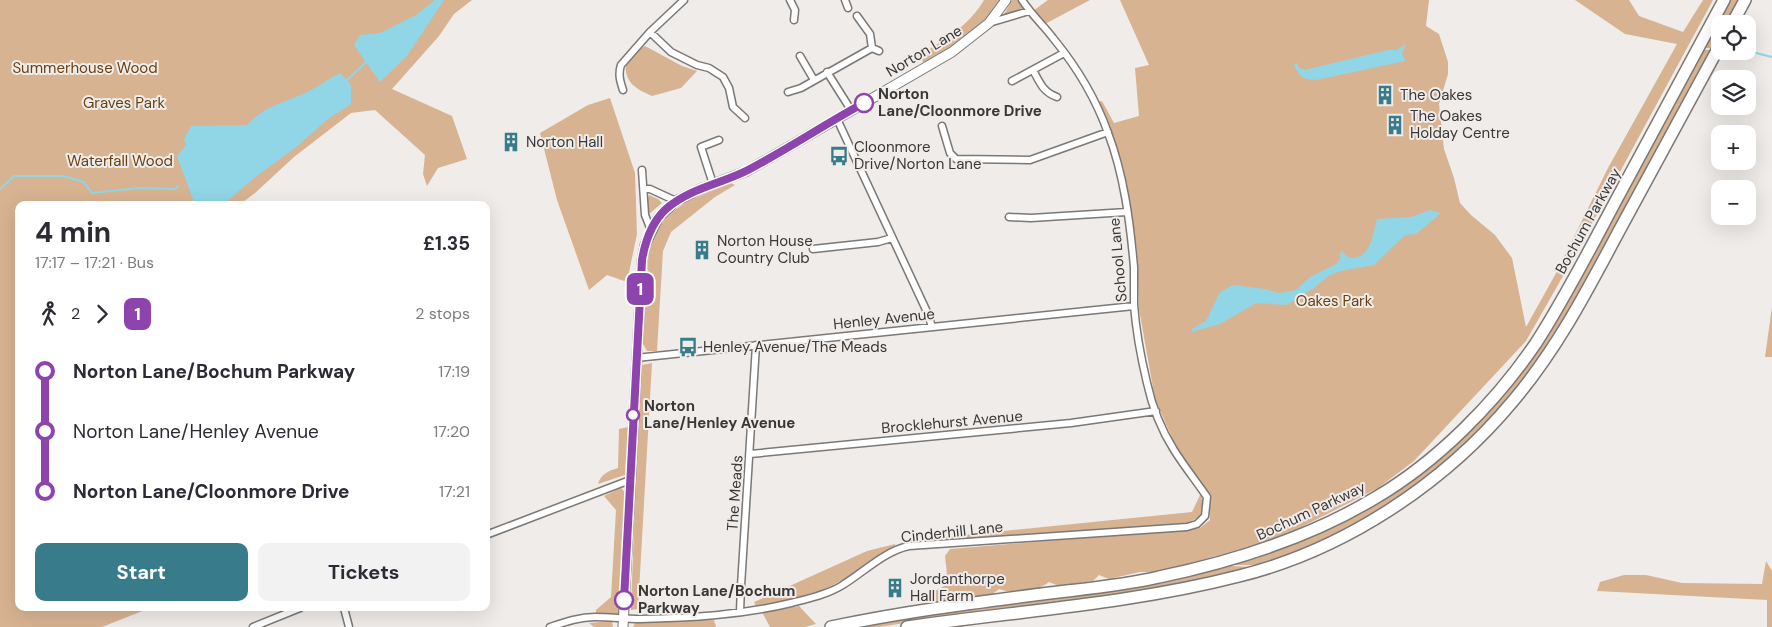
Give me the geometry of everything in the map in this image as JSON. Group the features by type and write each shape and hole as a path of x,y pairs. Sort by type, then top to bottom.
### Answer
{"highway":[{"name":"Bochum Parkway","path":"831,627 968,603 1157,578 1231,560 1277,546 1333,520 1376,498 1412,473 1450,442 1478,414 1535,344 1604,224 1724,0"},
{"path":"1737,15 1745,0"},
{"path":"906,627 1169,592 1240,576 1296,557 1340,537 1380,515 1412,494 1453,462 1489,428 1513,402 1549,354 1587,292 1712,60"}],"street":[{"path":"623,90 619,70 621,65 650,32 684,0"},
{"path":"790,0 794,10 794,20"},
{"path":"845,0 848,8"},
{"name":"Norton Lane","path":"623,623 642,260 644,245 658,218 676,201 747,171 952,52 990,24 1006,0"},
{"name":"School Lane","path":"1022,0 1064,53 1088,88 1108,132 1119,168 1127,212 1134,268 1134,306 1147,385 1156,411 1174,449 1207,497 1205,516"},
{"path":"990,24 1029,11"},
{"path":"857,16 870,34 872,48"},
{"path":"650,32 672,52 697,65 709,68 723,77 727,82 733,107 746,118"},
{"path":"872,48 879,51"},
{"path":"788,92 801,88 872,48"},
{"path":"1012,82 1064,53"},
{"path":"800,56 814,80"},
{"path":"1033,70 1043,89 1048,94 1057,97"},
{"path":"827,72 851,110"},
{"path":"837,119 928,314 932,327"},
{"path":"942,126 950,153 956,159 1030,160 1108,132"},
{"path":"713,184 701,147 719,140"},
{"path":"642,170 645,216 651,230"},
{"path":"644,189 650,189 676,201"},
{"path":"1009,217 1031,218 1127,212"},
{"path":"813,249 873,243 892,238"},
{"name":"Henley Avenue","path":"636,358 1134,306"},
{"name":"The Meads","path":"740,612 756,345"},
{"name":"Brocklehurst Avenue","path":"750,454 1071,423 1156,411"},
{"path":"490,533 630,480"},
{"name":"Cinderhill Lane","path":"550,627 594,616 623,623 714,616 790,603 829,592 900,548 1188,527 1197,524 1205,516"},
{"path":"254,627 293,611"},
{"path":"345,611 349,627"}],"green space":[{"name":"Graves Park","path":"0,0 472,0 454,14 439,36 392,89 452,116 467,159 438,168 427,186 423,174 425,155 375,110 351,113 294,157 244,201 15,201 15,611 142,611 102,627 0,627"},
{"path":"984,0 1002,0 995,11 978,29 925,64 918,56 963,25 978,10"},
{"path":"1012,0 1018,0 1025,9 1003,16"},
{"path":"1048,0 1090,0 1043,25 1033,11"},
{"name":"Oakes Park","path":"1120,0 1429,0 1426,26 1439,34 1448,62 1448,74 1439,104 1444,149 1460,203 1495,235 1512,258 1526,327 1555,275 1608,168 1677,44 1625,34 1575,0 1629,0 1639,16 1683,32 1703,0 1713,0 1575,255 1526,341 1414,461 1378,488 1282,537 1160,572 1140,572 1109,579 1099,575 1093,581 1059,586 1049,582 1038,588 1025,591 1005,591 999,589 990,596 924,606 935,591 948,584 945,556 950,549 1200,528 1210,520 1209,500 1176,447 1155,399 1139,309 1137,250 1123,166 1096,102 1102,101 1114,123 1139,116 1135,68 1149,65"},
{"path":"1730,0 1740,0 1732,15 1722,15"},
{"path":"1711,35 1711,48 1704,48"},
{"path":"645,46 682,66 697,71 681,88 652,96 647,94 633,85 627,77 626,71 626,65"},
{"path":"1703,50 1711,50 1711,54 1581,294 1528,376 1478,433 1424,480 1384,508 1335,535 1290,555 1253,567 1252,565 1235,564 1285,547 1354,515 1498,398"},
{"path":"610,98 635,173 637,234 627,282 607,275 589,290 557,200 540,133 588,105"},
{"path":"731,183 735,185 715,197 671,232 663,251 657,351 647,351 643,344 649,246 657,228 671,213 687,201"},
{"path":"649,195 662,203 648,215 647,202"},
{"path":"1772,307 1772,357 1765,357"},
{"path":"652,363 638,609 631,610 637,440 642,365"},
{"path":"628,427 625,475 598,484 605,473 618,468 619,429"},
{"path":"621,488 626,495 619,614 596,614 596,610 611,597 616,510 604,496"},
{"path":"1201,493 1203,509 1196,519 1186,523 945,541 945,537 1192,512"},
{"path":"895,544 895,546 845,579 823,590 798,598 756,606 754,602 867,551"},
{"path":"1766,561 1772,571 1772,627 1767,627 1767,600 1597,591 1600,582 1624,575 1646,575 1682,583 1762,584"},
{"path":"1232,565 1251,567 1239,572 1121,595 943,617 879,627 857,627 1174,578"},
{"path":"799,606 816,624 805,627 770,627 762,612"},
{"path":"714,620 716,627 633,627 636,621"},
{"path":"612,621 613,627 594,627 589,623"}],"water":[{"path":"435,0 444,0 407,56 380,82 354,45 360,35 380,33 416,15"},
{"path":"1406,44 1402,53 1405,61 1316,80 1302,76 1297,72 1294,64 1298,63 1298,67 1304,70 1388,50 1397,50"},
{"path":"340,73 351,85 351,104 328,119 295,148 254,178 228,201 194,201 177,156 186,145 184,139 191,126 247,125 265,110 309,91"},
{"path":"1430,210 1441,213 1416,234 1405,235 1374,265 1340,271 1328,276 1314,288 1287,305 1256,303 1220,324 1191,332 1193,328 1206,321 1220,292 1233,285 1265,289 1279,293 1296,290 1310,277 1336,264 1340,259 1341,250 1346,256 1352,258 1364,253 1370,243 1377,219 1411,217"}],"waterway":[{"path":"1756,53 1772,57"},
{"path":"347,80 366,62"},
{"path":"0,189 14,176 63,176 84,182 92,193 139,188 174,189 178,187"}],"bus line":[{"name":"1","path":"624,600 642,260 644,245 651,230 658,218 676,201 698,190 747,171 864,103"}],"place":[{"name":"The Oakes","path":"1385,95"},
{"name":"Norton Lane/Cloonmore Drive","path":"864,103"},
{"name":"The Oakes Holday Centre","path":"1395,125"},
{"name":"Norton Hall","path":"511,142"},
{"name":"Cloonmore Drive/Norton Lane","path":"839,156"},
{"name":"Norton House Country Club","path":"702,250"},
{"name":"Henley Avenue/The Meads","path":"688,347"},
{"name":"Norton Lane/Henley Avenue","path":"633,415"},
{"name":"Jordanthorpe Hall Farm","path":"895,588"},
{"name":"Norton Lane/Bochum Parkway","path":"624,600"}],"park label":[{"name":"Summerhouse Wood","path":"85,68"},
{"name":"Waterfall Wood","path":"120,161"}]}
